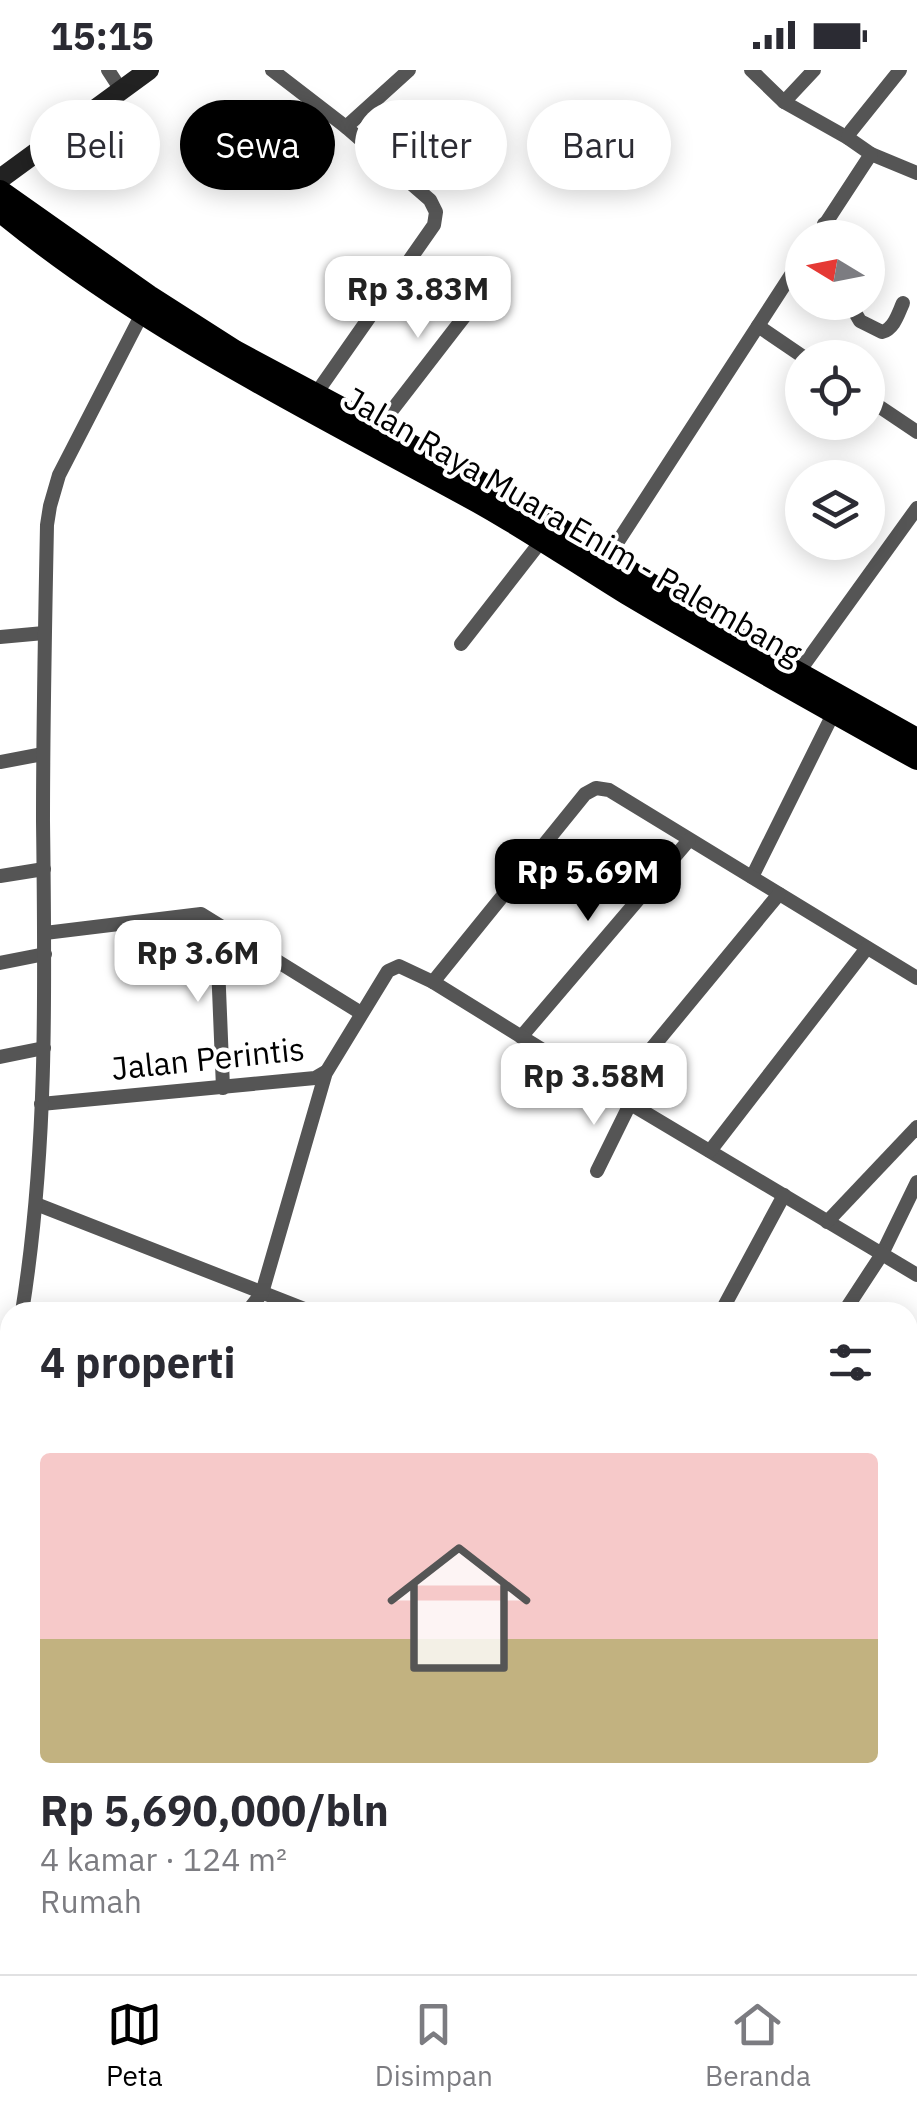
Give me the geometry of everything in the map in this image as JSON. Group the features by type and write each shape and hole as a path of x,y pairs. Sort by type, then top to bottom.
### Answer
{"main road":[{"name":"Jalan Raya Muara Enim - Palembang","path":"0,191 235,351 514,500 603,566 762,672 917,760"},
{"name":"Jalan Raya Muara Enim - Palembang","path":"0,211 58,256 226,366 542,540 603,566 917,739"}],"street":[{"path":"108,70 121,90"},
{"path":"0,179 149,70"},
{"path":"272,70 430,200 437,216 434,226 315,395"},
{"path":"346,128 409,70"},
{"path":"750,70 784,102 871,154 917,173"},
{"path":"784,102 814,70"},
{"path":"848,138 856,122 900,70"},
{"path":"827,220 871,154"},
{"path":"379,427 491,282"},
{"path":"603,566 785,284"},
{"path":"859,320 882,332 888,330 903,304"},
{"path":"23,1302 36,1204 44,1048 43,754 48,525 59,475 143,312"},
{"path":"758,326 785,344"},
{"path":"885,410 917,432"},
{"path":"798,673 917,508"},
{"path":"461,644 542,540"},
{"path":"0,637 44,633"},
{"path":"752,877 834,712"},
{"path":"0,762 43,754"},
{"path":"433,982 588,791 600,788 917,978"},
{"path":"520,1036 688,840"},
{"path":"0,876 44,870"},
{"path":"614,1094 779,894"},
{"path":"45,933 197,914 209,917 362,1014"},
{"path":"220,927 217,940 223,1088"},
{"path":"710,1150 867,948"},
{"path":"0,963 45,954"},
{"name":"Jalan Perintis","path":"41,1104 321,1076 392,968 404,966 917,1275"},
{"path":"0,1058 44,1048"},
{"path":"255,1302 262,1293 326,1071"},
{"path":"597,1172 630,1104"},
{"path":"827,1222 917,1127"},
{"path":"851,1302 882,1254 917,1182"},
{"path":"726,1302 784,1195"},
{"path":"36,1204 286,1302"}]}
